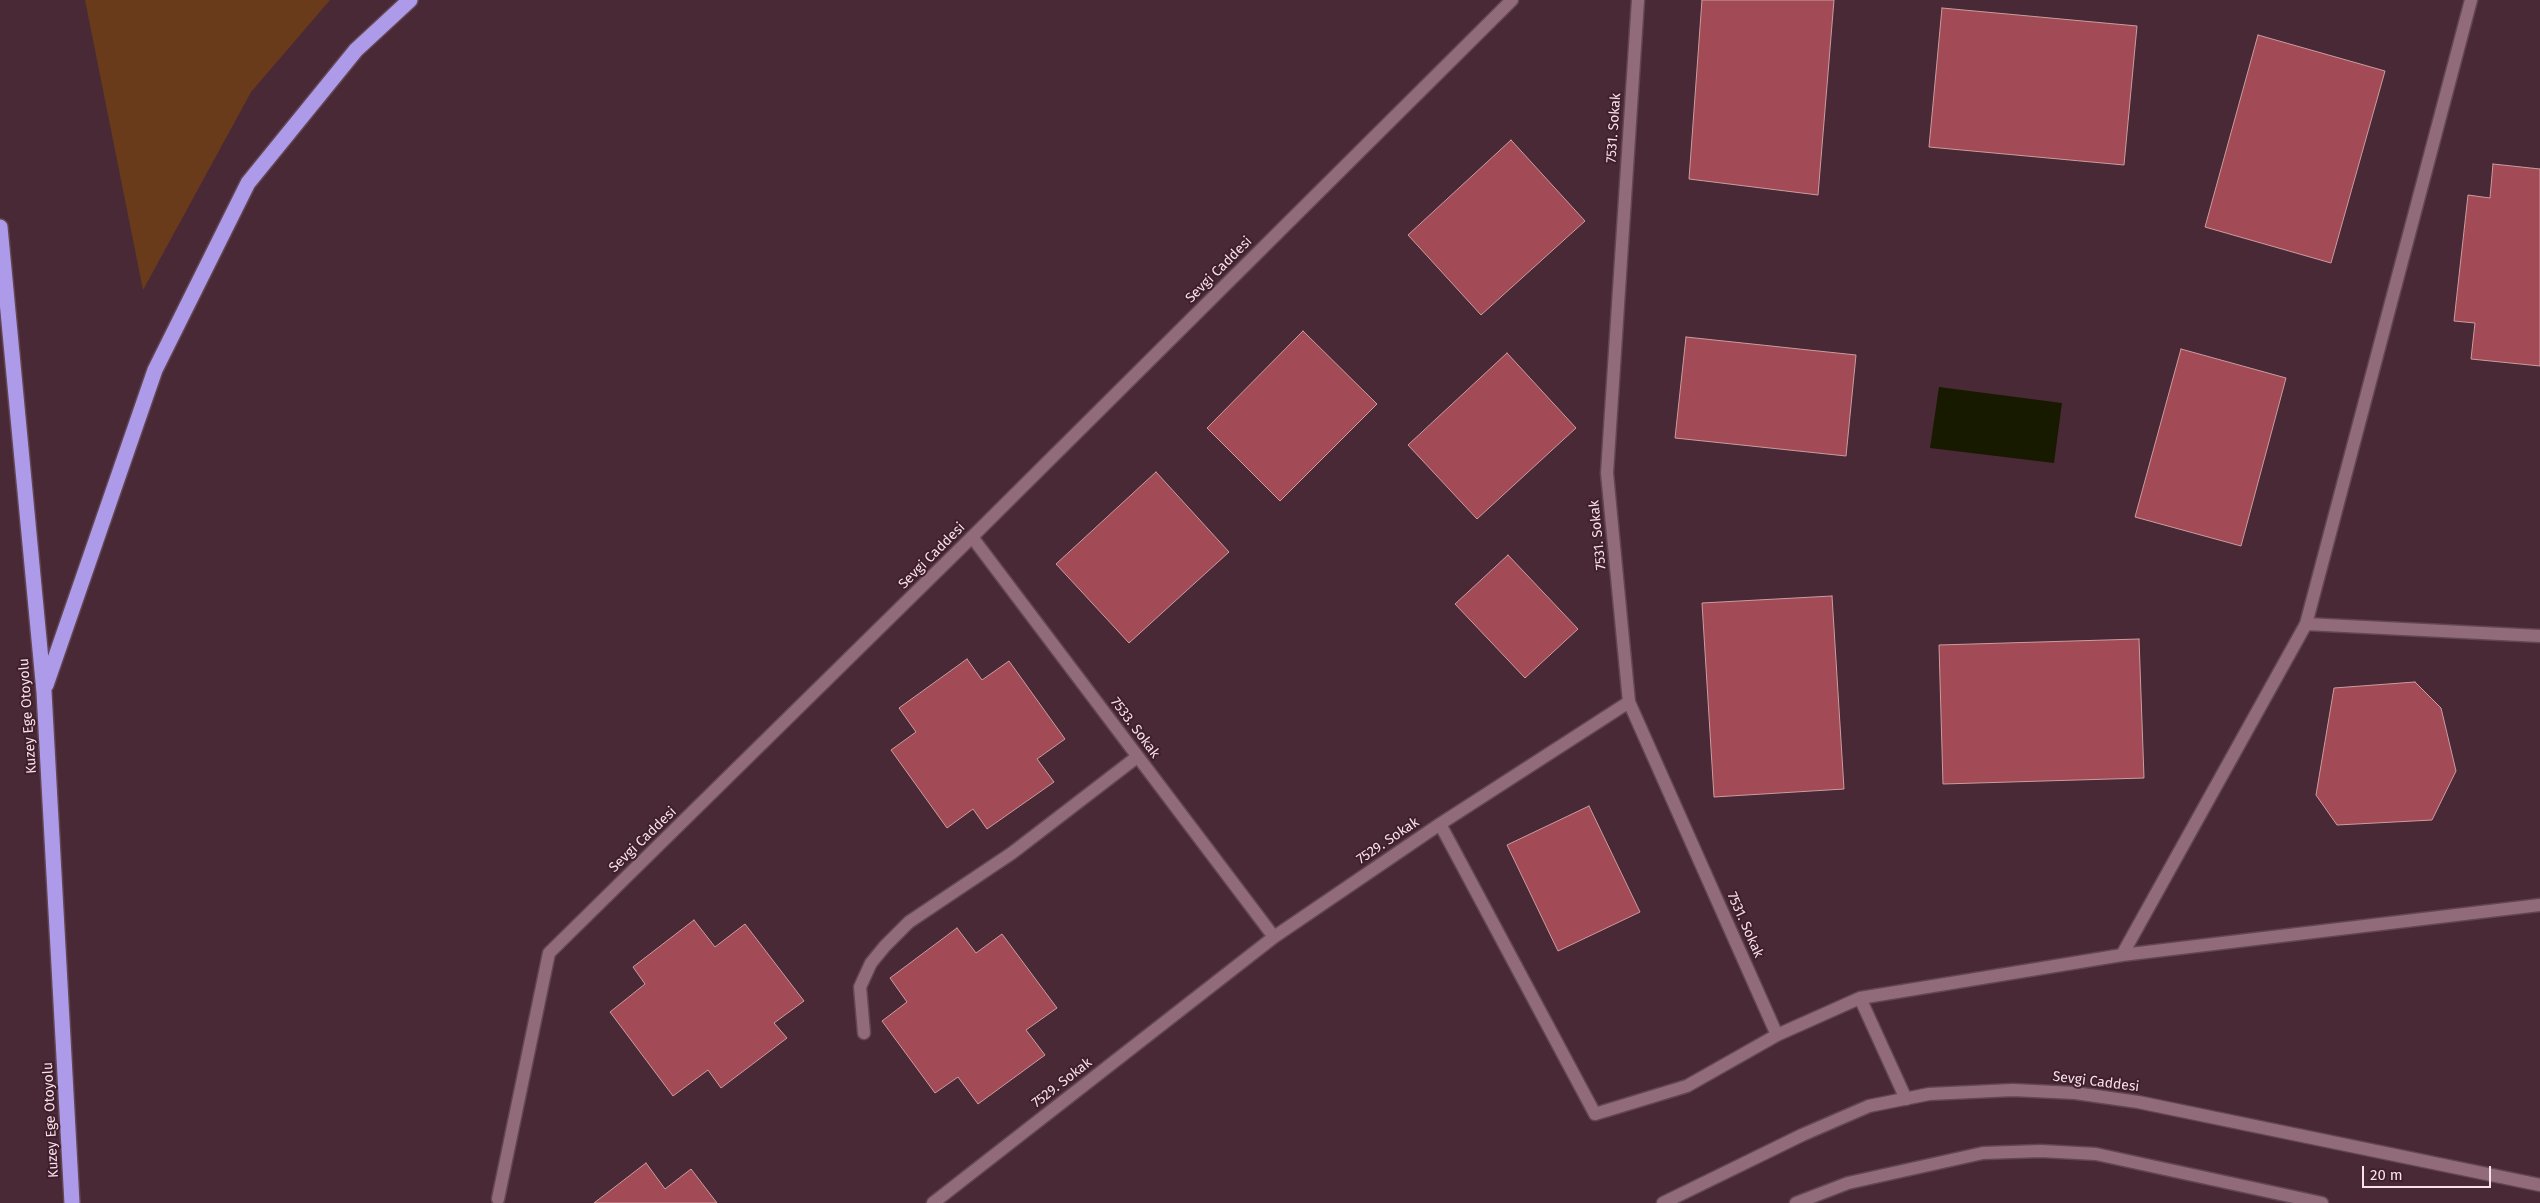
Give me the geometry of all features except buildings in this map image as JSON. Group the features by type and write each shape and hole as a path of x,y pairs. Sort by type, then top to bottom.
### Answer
{"highway":[{"path":"44,692 155,370 248,184 356,50 410,0"},
{"name":"Kuzey Ege Otoyolu","path":"0,227 44,692 72,1203"}],"street":[{"name":"Sevgi Caddesi","path":"499,1201 549,953 972,537 1512,0"},
{"name":"7531. Sokak","path":"1638,0 1607,473 1629,702 1777,1035"},
{"path":"2122,955 2306,624 2471,0"},
{"name":"7533. Sokak","path":"972,537 1274,938"},
{"path":"2306,624 2540,636"},
{"path":"1440,824 1629,702"},
{"path":"864,1033 860,986 871,963 885,946 909,922 1012,853 1138,757"},
{"name":"7529. Sokak","path":"933,1203 1274,938 1440,824 1595,1114 1687,1086 1777,1035"},
{"path":"1777,1035 1860,998 2122,955 2540,905"},
{"path":"1860,998 1906,1099"},
{"name":"Sevgi Caddesi","path":"1663,1203 1802,1135 1861,1110 1930,1094 2013,1090 2075,1093 2138,1102 2540,1185"},
{"path":"1796,1203 1848,1183 1983,1153 2041,1151 2096,1154 2322,1203"}],"shaded area":[{"path":"85,0 330,0 251,92 143,290"},
{"path":"1939,387 2062,403 2054,463 1930,448"}]}
